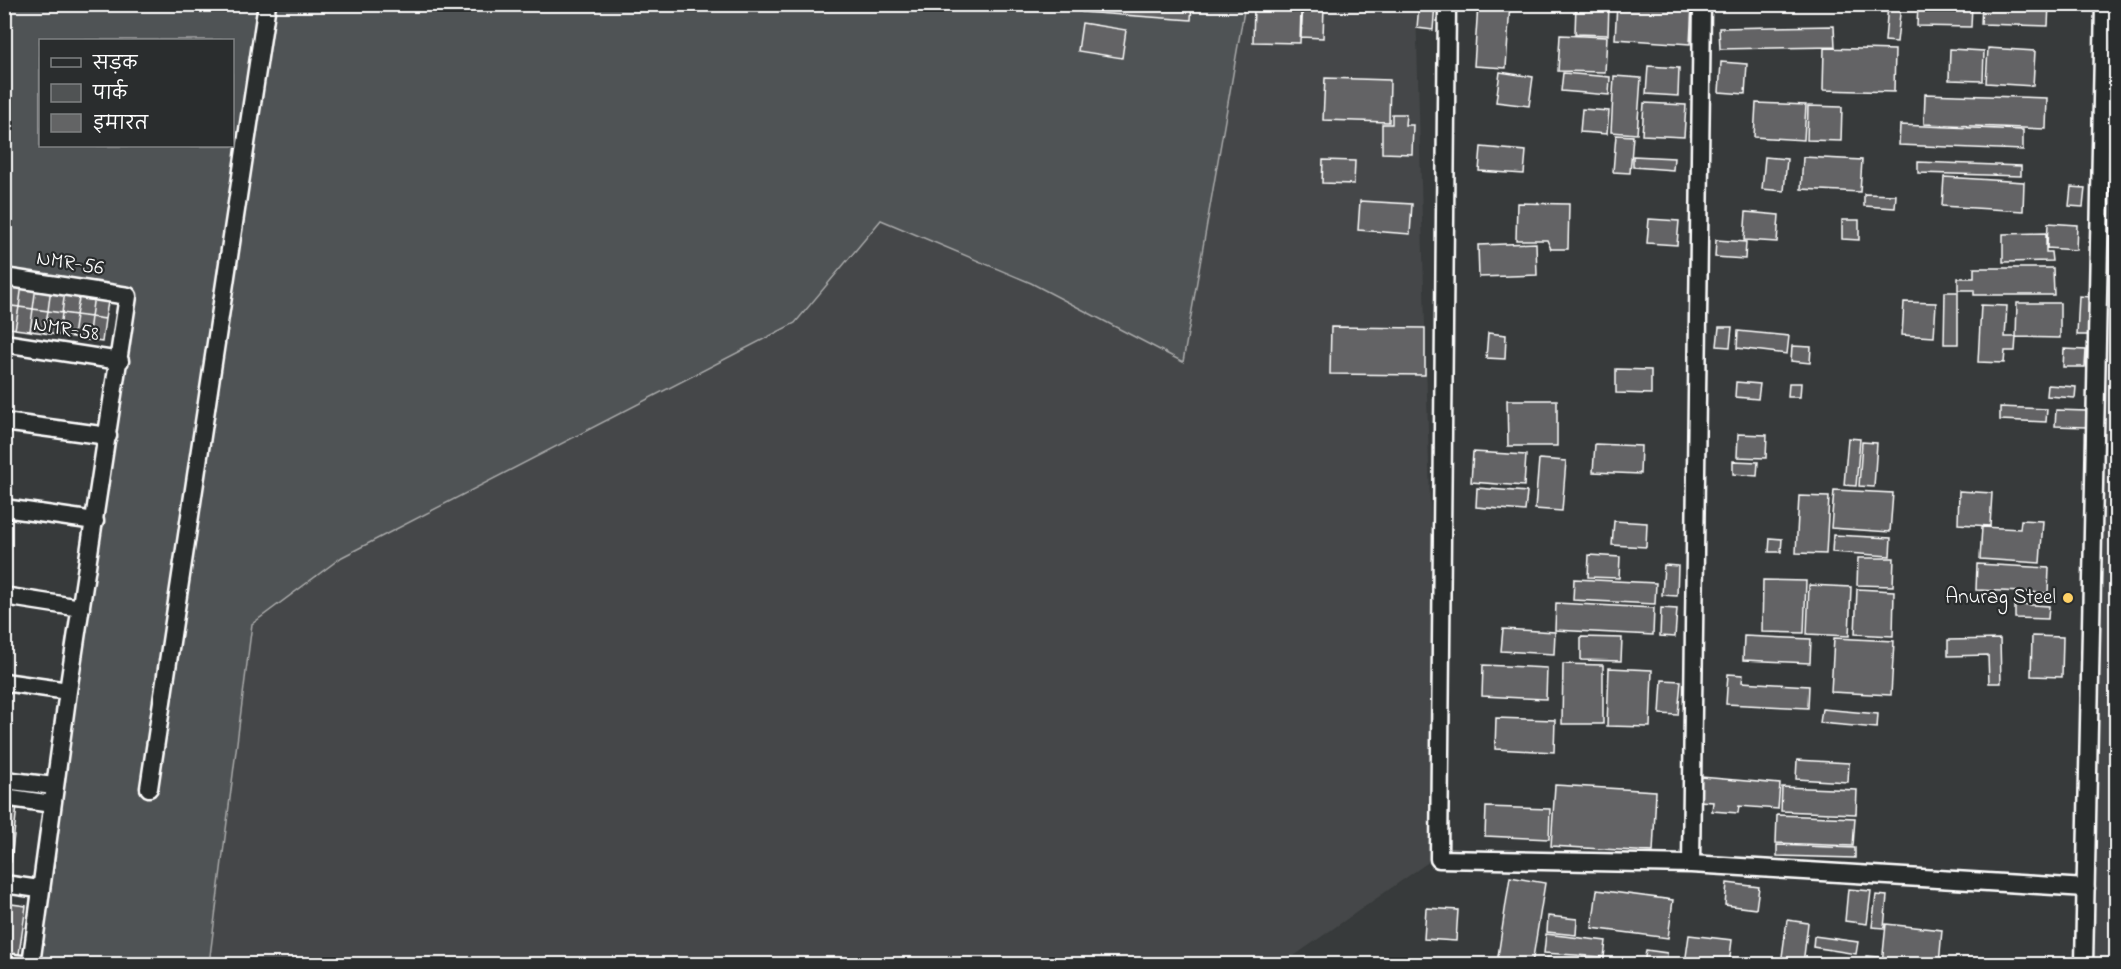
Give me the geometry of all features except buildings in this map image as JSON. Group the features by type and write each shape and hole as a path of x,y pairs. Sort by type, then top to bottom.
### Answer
{"street":[{"path":"149,788 267,4"},
{"path":"1447,4 1439,859 1691,864 2086,888"},
{"path":"1691,864 1702,4"},
{"path":"2084,964 2108,8"},
{"name":"NMR-56","path":"4,277 128,296 120,361"},
{"name":"NMR-58","path":"4,343 120,361"},
{"path":"31,964 39,889 68,691 120,361"},
{"path":"4,422 108,436"},
{"path":"4,508 94,521"},
{"path":"4,596 81,608"},
{"path":"4,682 68,691"},
{"path":"4,780 54,786"},
{"path":"4,797 52,804"},
{"path":"4,884 39,889"},
{"path":"4,962 21,964"}],"shaded area":[{"path":"2116,4 2116,964 2082,964 2106,5"},
{"path":"1245,5 1416,5 1440,854 1291,958 1266,964 209,964 252,625 342,557 795,323 882,220 1031,283 1183,362"}],"green space":[{"path":"4,5 1245,5 1183,362 1031,283 881,220 795,323 342,557 252,624 209,964 34,964 133,290 5,269"}],"place":[{"name":"Anurag Steel","path":"2068,598"}]}
